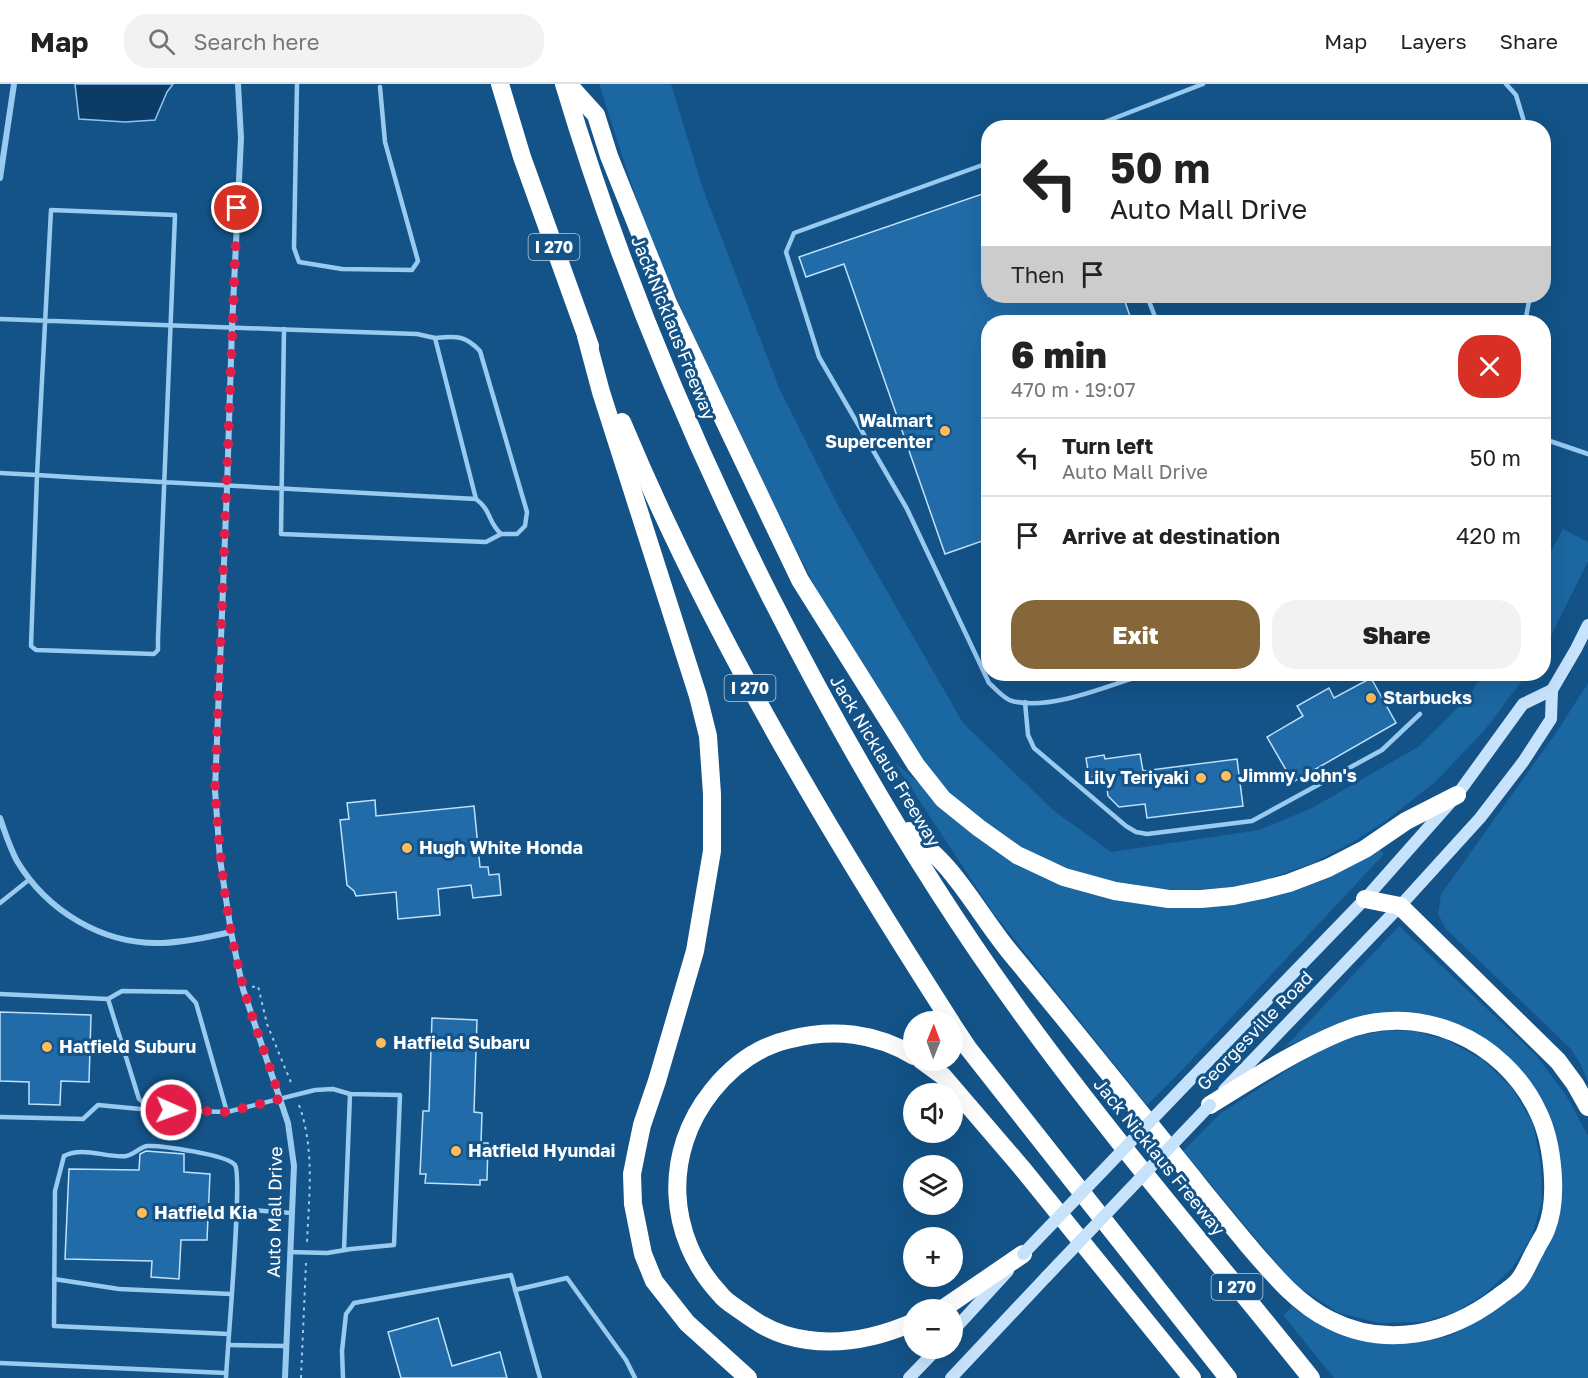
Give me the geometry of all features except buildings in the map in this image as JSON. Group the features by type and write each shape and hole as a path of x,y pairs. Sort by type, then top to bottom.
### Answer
{"highway":[{"name":"I 270","path":"500,84 522,157 586,336 654,499 759,705 869,895 944,1011"},
{"path":"566,84 596,115 609,156 668,303 800,580 916,765 943,799 979,828 1017,855 1064,877 1115,891 1169,899 1201,899 1262,890 1289,883 1328,868 1365,849 1406,821 1457,795"},
{"name":"Jack Nicklaus Freeway","path":"566,84 607,218 646,321 698,446 800,656 887,809 961,926 1023,1016 1184,1223 1311,1378"},
{"path":"586,336 608,413 698,696 708,736 712,794 712,851 704,906 695,951 642,1125 632,1174 633,1204 643,1254 654,1281 687,1323 748,1378"},
{"path":"887,809 949,869 1005,946 1281,1284 1317,1313 1355,1330 1381,1335 1430,1332 1457,1323 1480,1311 1518,1282 1548,1227 1553,1166 1548,1138 1539,1112 1524,1087 1506,1067 1467,1036 1445,1028 1401,1021 1358,1026 1341,1031 1274,1066 1210,1105"},
{"path":"1365,899 1400,906 1558,1061 1588,1107"},
{"path":"903,1051 874,1039 853,1034 830,1033 806,1035 760,1050 724,1077 696,1112 681,1153 677,1176 679,1215 690,1253 720,1295 762,1326 810,1341 833,1343 879,1334 903,1326"},
{"name":"I 270","path":"963,1040 1228,1378"},
{"path":"936,1071 943,1076 1021,1167 1192,1378"},
{"path":"957,1299 1023,1254"}],"main road":[{"name":"Georgesville Road","path":"951,1378 1400,906 1480,818 1523,762 1551,719 1552,690 1588,625"},
{"name":"Georgesville Road","path":"963,1320 1023,1254 1365,899 1457,795 1523,704 1552,690"},
{"path":"909,1378 927,1359"}],"street":[{"path":"0,178 14,84"},
{"name":"Auto Mall Drive","path":"238,84 241,138 231,327 215,790 220,859 231,932 243,989 280,1099 292,1144 294,1166 285,1378"},
{"path":"0,818 15,858 47,899 64,913 111,936 162,943 231,932"}],"lane":[{"path":"297,84 294,248 299,262 342,269 412,270 418,261 385,142 380,87"},
{"path":"1110,120 1203,84"},
{"path":"1506,84 1516,95 1524,120"},
{"path":"981,166 794,233 786,252 819,357 907,509 981,666"},
{"path":"51,210 175,215 170,327 158,650 154,654 36,650 31,646 30,634 51,210"},
{"path":"0,319 170,327 231,327 417,334 435,338 456,336 463,338 470,341 480,351 527,512 525,526 517,534 501,534 486,542 281,534 284,329"},
{"path":"435,338 476,499"},
{"path":"1551,442 1588,454"},
{"path":"0,473 476,499 487,507 493,526 501,534"},
{"path":"988,681 1009,700 1042,703 1124,681"},
{"path":"1025,702 1028,735 1034,748 1126,826 1136,832 1147,834 1252,821 1382,750 1420,714"},
{"path":"0,903 30,879"},
{"path":"0,994 108,999 122,991 186,992 196,1003 227,1112"},
{"path":"108,999 139,1099 153,1110"},
{"path":"0,1117 83,1119 98,1105 153,1110 227,1112 315,1090 333,1089 350,1094 400,1095 394,1245 327,1253 290,1252"},
{"path":"345,1250 350,1094"},
{"path":"0,1363 226,1376 229,1334 231,1294 237,1209 238,1173 235,1165 227,1159 188,1150 146,1146 128,1156 73,1151 64,1156 54,1191 54,1326 229,1334"},
{"path":"237,1209 292,1213"},
{"path":"343,1378 342,1351 346,1314 354,1303 511,1275 540,1378"},
{"path":"515,1290 567,1278 626,1360 635,1378"},
{"path":"54,1279 119,1289 231,1294"},
{"path":"228,1345 286,1346"}],"shaded area":[{"path":"75,84 173,84 155,120 125,122 79,119"},
{"path":"599,84 671,84 703,189 779,388 841,511 963,723 1053,810 1111,852 1259,830 1312,808 1418,747 1469,697 1478,681 1522,681 1484,731 1435,782 1387,820 1353,842 1313,863 1265,880 1227,888 1179,890 1126,886 1061,868 1013,842 966,809 929,770 826,607 757,474 650,241"},
{"path":"1563,529 1588,542 1588,561 1551,636 1551,551"},
{"path":"1588,683 1588,1082 1571,1049 1446,929 1438,914 1441,894 1558,730"},
{"path":"894,762 997,851 1191,907 1380,849 1384,854 1147,1105 994,914"},
{"path":"1399,926 1535,1054 1566,1095 1588,1136 1588,1378 1334,1378 1283,1315 1292,1307 1322,1326 1367,1341 1405,1342 1450,1336 1491,1312 1544,1246 1552,1128 1463,1027 1347,1021 1285,1047"},
{"path":"1386,1031 1414,1031 1447,1040 1483,1060 1512,1088 1533,1123 1541,1166 1542,1201 1532,1236 1513,1267 1485,1294 1457,1311 1424,1322 1379,1323 1339,1313 1294,1284 1183,1151 1221,1113 1314,1053 1355,1036"}],"place":[{"name":"Walmart Supercenter","path":"945,431"},
{"name":"Starbucks","path":"1371,698"},
{"name":"Jimmy John's","path":"1226,776"},
{"name":"Lily Teriyaki","path":"1201,778"},
{"name":"Hugh White Honda","path":"407,848"},
{"name":"Hatfield Subaru","path":"381,1043"},
{"name":"Hatfield Suburu","path":"47,1047"},
{"name":"Hatfield Hyundai","path":"456,1151"},
{"name":"Hatfield Kia","path":"142,1213"}],"route":[{"path":"171,1110 227,1112 280,1099 243,989 231,932 220,859 215,790 237,208"}]}
